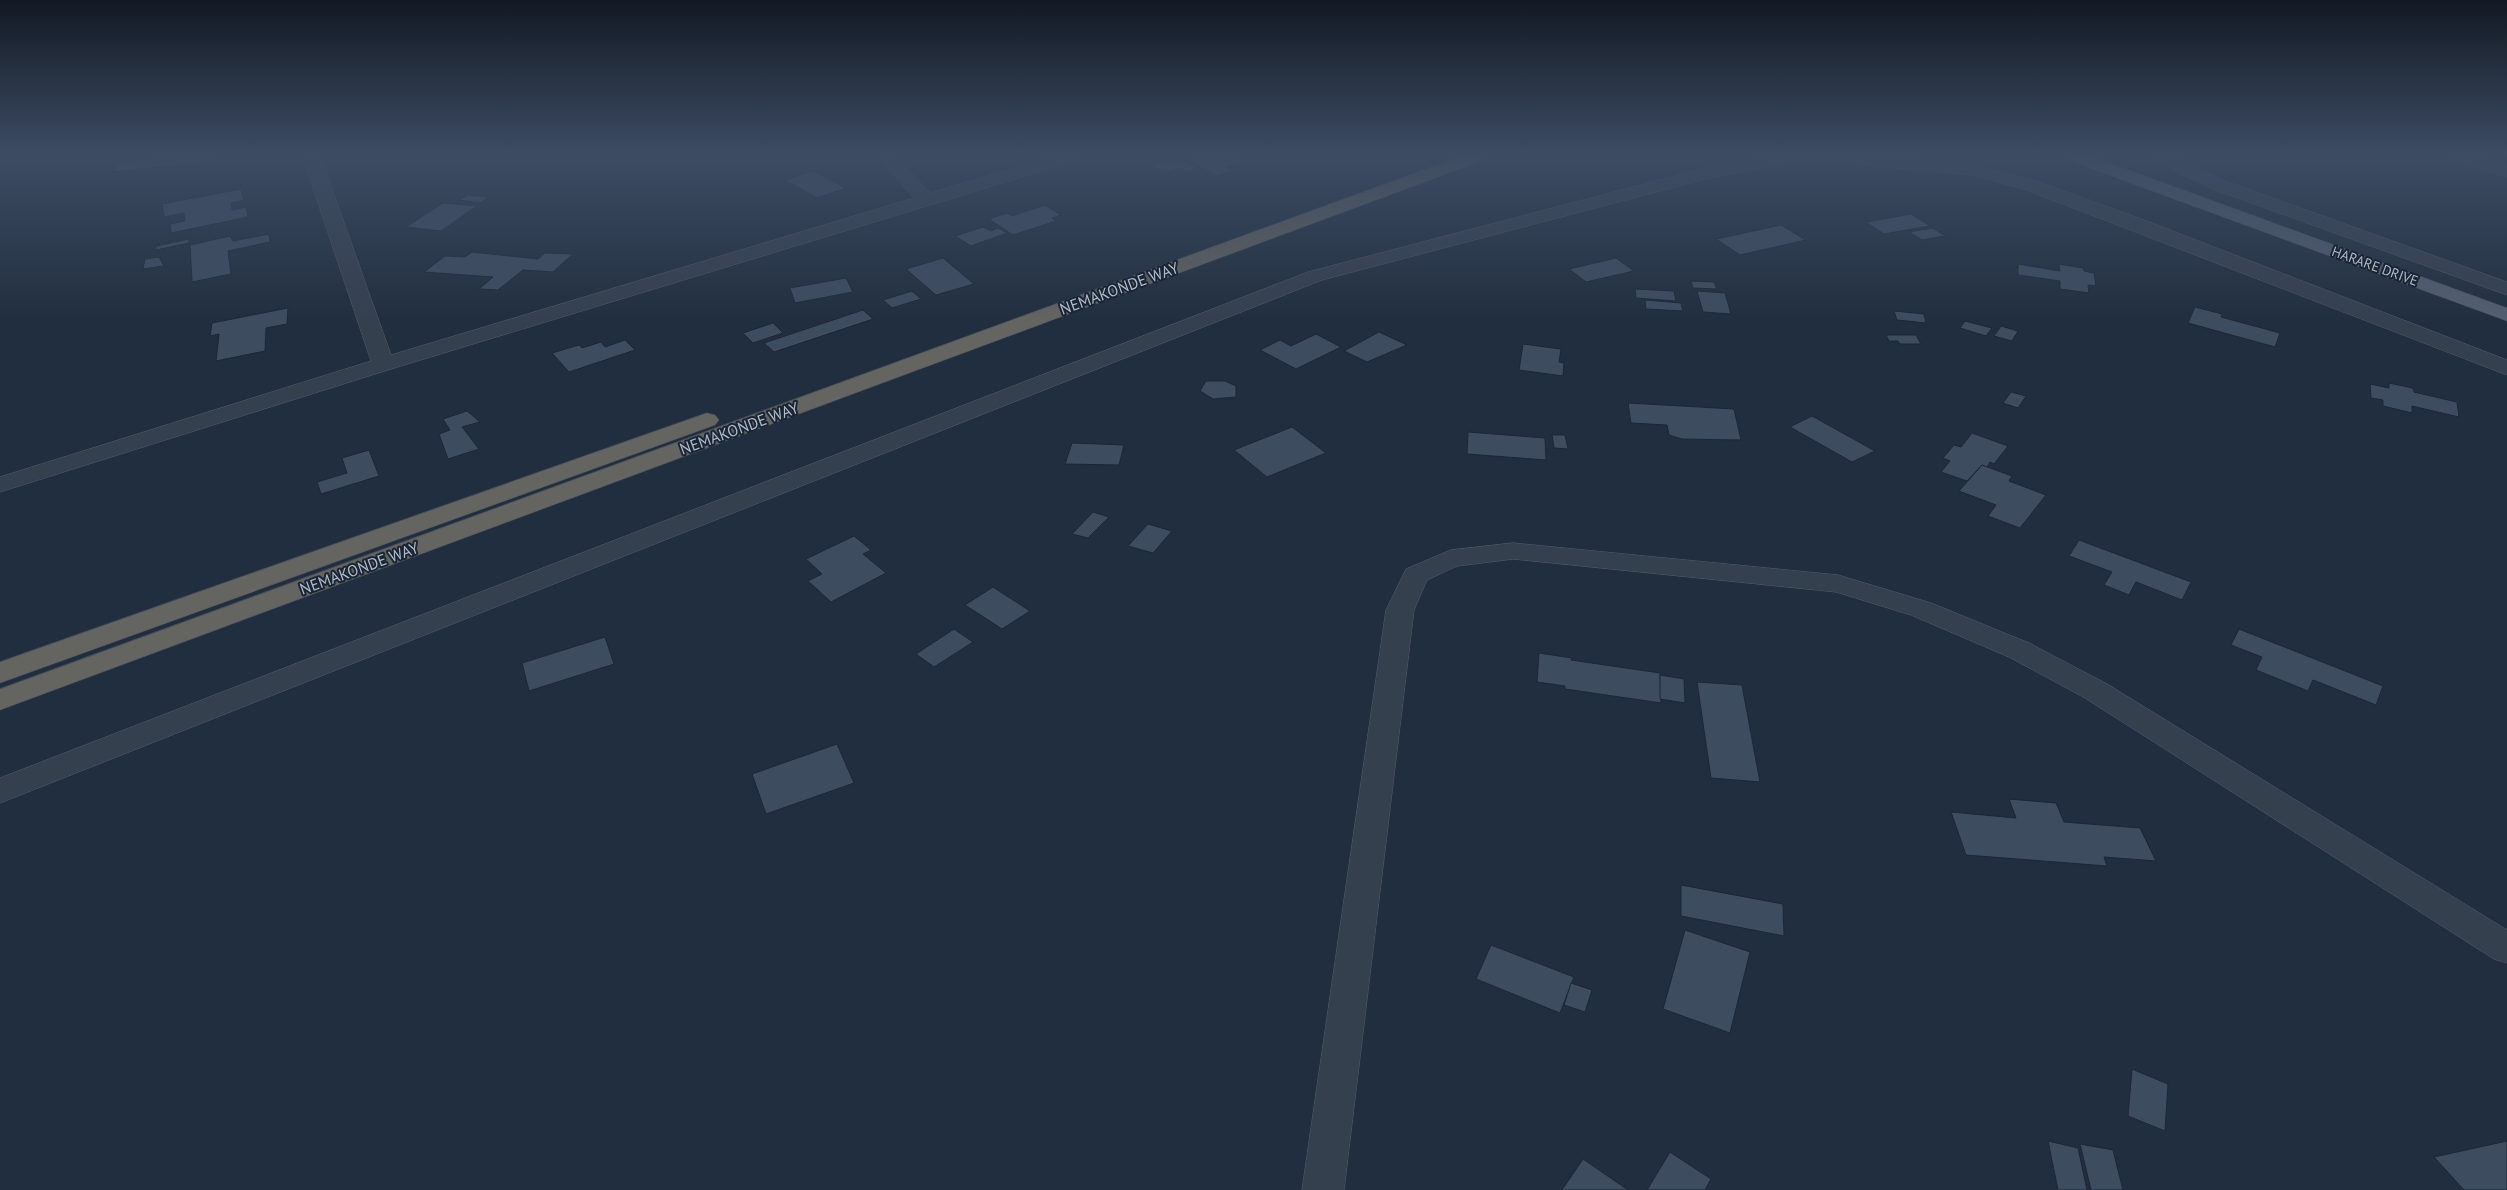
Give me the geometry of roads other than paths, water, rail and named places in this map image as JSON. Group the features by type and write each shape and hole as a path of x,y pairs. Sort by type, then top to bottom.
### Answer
{"highway":[{"name":"NEMAKONDE WAY","path":"0,673 1285,212"},
{"name":"NEMAKONDE WAY","path":"0,700 1327,212"}],"main road":[{"name":"HARARE DRIVE","path":"2225,212 2507,315"}],"street":[{"path":"330,212 383,364"},
{"path":"0,485 383,364 888,212"},
{"path":"0,791 1315,276 1561,212"},
{"path":"2103,212 2507,368"},
{"path":"2292,212 2507,289"},
{"path":"1323,1190 1400,610 1416,575 1451,558 1513,551 1838,584 1921,609 2019,650 2096,691 2507,948"}]}
